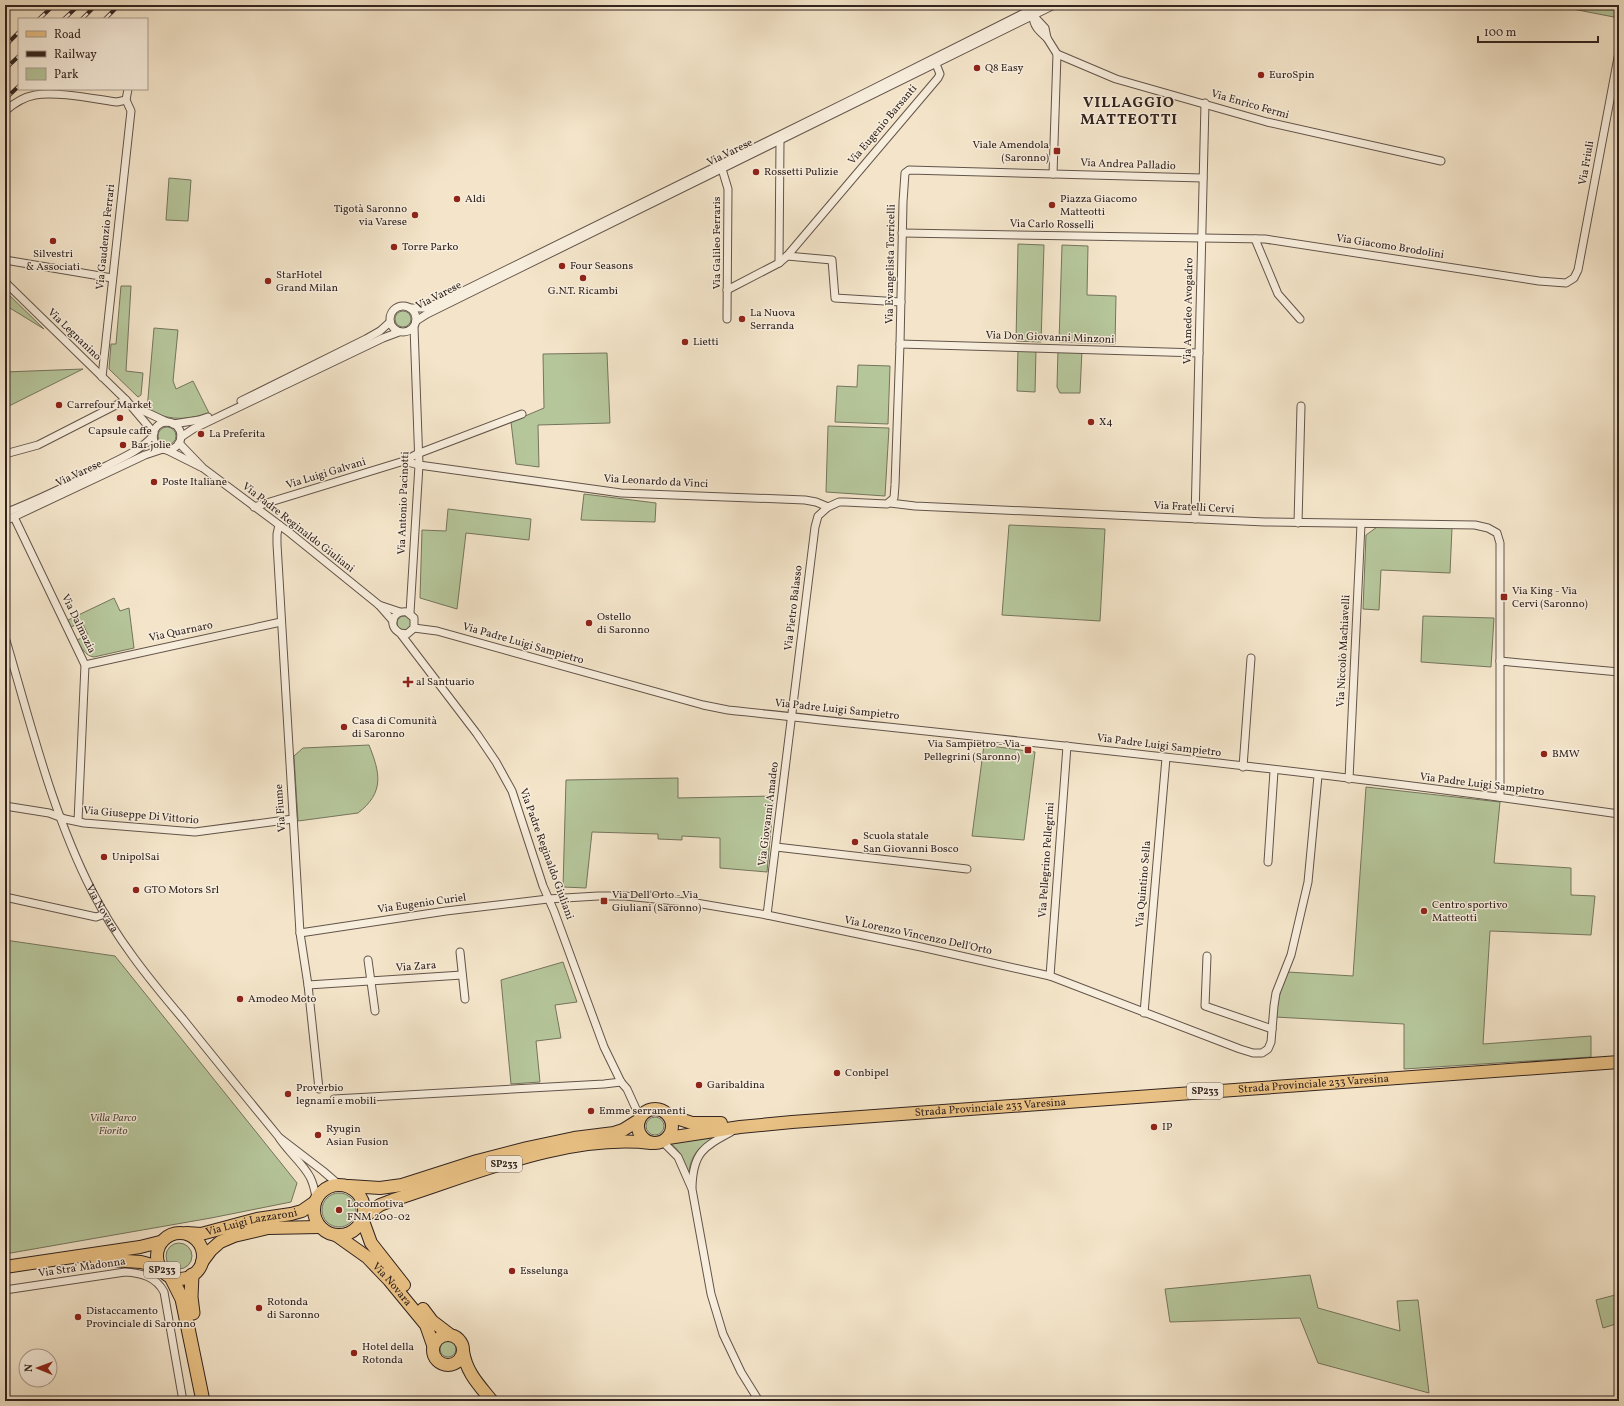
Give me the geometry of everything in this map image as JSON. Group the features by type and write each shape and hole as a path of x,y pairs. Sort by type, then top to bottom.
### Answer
{"highway":[{"path":"192,1275 190,1297 211,1401"},
{"path":"171,1277 182,1299 203,1401"}],"main road":[{"name":"Strada Provinciale 233 Varesina","path":"661,1141 740,1127 792,1122 1619,1062"},
{"name":"SP233","path":"316,1200 322,1191 329,1186 344,1185 380,1188 402,1185 477,1161 527,1148 574,1138 614,1133 623,1130 650,1109 656,1108 666,1112 670,1116"},
{"name":"Strada Provinciale 233 Varesina","path":"670,1116 692,1123 792,1122"},
{"path":"640,1118 638,1126 642,1137 661,1141 673,1127 670,1116"},
{"name":"SP233","path":"336,1235 344,1235 352,1232 358,1227 363,1219 380,1205 539,1154 579,1146 624,1142 661,1141"},
{"path":"344,1185 357,1191 363,1199 365,1208 363,1219"},
{"path":"316,1200 315,1215 320,1226 325,1231 336,1235"},
{"name":"Via Luigi Lazzaroni","path":"186,1233 201,1234 257,1219 291,1214 302,1211 316,1200"},
{"name":"Via Novara","path":"363,1219 371,1243 432,1321 449,1334 457,1337 460,1341 465,1362 474,1380 491,1400"},
{"name":"Via Luigi Lazzaroni","path":"202,1262 211,1250 220,1242 234,1236 268,1228 320,1226"},
{"name":"SP233","path":"5,1267 140,1247 160,1242 172,1234 186,1233"},
{"path":"186,1233 192,1236 202,1247 202,1262"},
{"name":"Via Novara","path":"336,1235 367,1257 389,1280 426,1325 433,1345 432,1350 436,1359 440,1363 450,1365 474,1380"},
{"name":"SP233","path":"160,1242 156,1255 160,1267 171,1277 178,1279 192,1275 197,1272 202,1262"},
{"name":"SP233","path":"70,1257 141,1262 160,1267"},
{"path":"433,1345 438,1337 449,1334"},
{"path":"450,1365 458,1360 463,1351"}],"street":[{"name":"Via Varese","path":"410,308 425,308 443,301 1040,5"},
{"name":"Via Varese","path":"415,324 427,314 1054,5"},
{"path":"1033,15 1033,22 1036,28 1047,38 1056,54 1053,174"},
{"name":"Via Friuli","path":"1574,278 1578,270 1619,52"},
{"name":"Via Enrico Fermi","path":"1056,54 1116,79 1276,125 1441,161"},
{"name":"Via Eugenio Barsanti","path":"727,290 779,264 787,256 938,78 940,74 936,64"},
{"path":"5,111 16,103 37,94 117,102 126,100 128,90"},
{"name":"Via Gaudenzio Ferrari","path":"102,377 131,112 126,100"},
{"name":"Via Amedeo Avogadro","path":"1195,519 1205,104"},
{"path":"779,264 780,140"},
{"name":"Via Galileo Ferraris","path":"722,169 728,189 728,319"},
{"name":"Via Evangelista Torricelli","path":"890,503 894,498 895,485 905,173 909,170 1053,174"},
{"name":"Via Andrea Palladio","path":"1053,174 1203,178"},
{"name":"Via Carlo Rosselli","path":"902,233 1202,238"},
{"name":"Via Giacomo Brodolini","path":"1202,238 1265,239 1539,281 1566,283 1574,278"},
{"path":"1255,239 1278,294 1300,318"},
{"path":"787,256 832,260 834,298 901,302"},
{"path":"5,260 112,278"},
{"name":"Via Legnanino","path":"5,282 127,402 153,435"},
{"path":"402,306 410,308 415,314 415,324 409,331 383,338 192,429 180,440 176,447 165,450 156,445 153,435 159,425 199,420 219,412 380,332 390,322 392,312 396,308 402,306"},
{"path":"390,322 394,329 401,332 415,345"},
{"name":"Via Antonio Pacinotti","path":"410,613 419,465 417,454 415,324"},
{"name":"Via Don Giovanni Minzoni","path":"900,344 1199,353"},
{"path":"5,454 38,445 127,402"},
{"name":"Via Legnanino","path":"127,402 149,415 170,423"},
{"path":"1298,523 1301,406"},
{"name":"Via Luigi Galvani","path":"254,507 404,461 417,454 522,414"},
{"path":"170,423 179,429 180,440"},
{"name":"Via Varese","path":"5,513 71,485 141,447 153,435"},
{"name":"Via Padre Reginaldo Giuliani","path":"180,440 203,468 279,525 379,605 393,621 394,629 400,633 414,654 477,734 496,762 512,791 548,899 554,911 604,1047 621,1082 627,1089 640,1118"},
{"name":"Via Varese","path":"5,521 145,454 165,450"},
{"name":"Via Padre Reginaldo Giuliani","path":"165,450 203,468"},
{"path":"404,461 419,465"},
{"name":"Via Leonardo da Vinci","path":"419,465 620,493 805,500 816,502 828,507"},
{"path":"828,507 839,502 884,505 890,503"},
{"name":"Via Fratelli Cervi","path":"890,503 915,506 1195,519 1298,523 1475,525 1488,528 1497,533 1501,553 1500,661"},
{"name":"Via Pietro Balasso","path":"792,717 815,527 818,516 828,507"},
{"name":"Via Dalmazia","path":"14,517 86,665 78,821"},
{"name":"Via Niccolò Machiavelli","path":"1349,779 1362,524"},
{"name":"Via Fiume","path":"279,525 277,544 281,622 300,933 308,985 319,1089"},
{"name":"Via Padre Reginaldo Giuliani","path":"379,605 400,612 410,613 413,627 414,654"},
{"path":"393,621 395,615 400,612"},
{"name":"Via Quarnaro","path":"86,665 281,622"},
{"path":"400,633 413,627"},
{"name":"Via Padre Luigi Sampietro","path":"413,627 437,631 703,705 728,710 1067,746 1274,770 1500,797 1619,814"},
{"name":"Via Novara","path":"5,637 59,816 74,853 105,914 135,960 310,1177 316,1200"},
{"path":"1243,767 1251,658"},
{"path":"1500,797 1500,661 1619,672"},
{"name":"Via Giovanni Amadeo","path":"767,915 792,717"},
{"name":"Via Pellegrino Pellegrini","path":"1050,976 1067,746"},
{"name":"Via Quintino Sella","path":"1144,1012 1166,758"},
{"path":"1268,862 1274,770"},
{"path":"1207,956 1205,1006 1272,1029 1276,993 1291,955 1308,882 1318,776"},
{"name":"Via Giuseppe Di Vittorio","path":"5,806 49,812 65,819 78,821 201,832 293,819"},
{"path":"776,847 967,869"},
{"name":"Via Lorenzo Vincenzo Dell'Orto","path":"548,899 598,896 658,898 767,915 921,946 1050,976 1253,1053 1262,1053 1268,1049 1271,1042 1272,1029"},
{"path":"5,897 96,918 105,914"},
{"name":"Via Eugenio Curiel","path":"300,933 446,911 548,899"},
{"path":"460,952 465,999"},
{"path":"368,960 375,1011"},
{"name":"Via Zara","path":"308,985 462,975"},
{"path":"334,1099 621,1082"},
{"path":"740,1127 712,1143 700,1153 694,1166 692,1189 711,1294 723,1334 741,1372 759,1401"},
{"name":"Via Novara","path":"278,1136 344,1185"},
{"path":"661,1141 678,1157 692,1189"},
{"name":"Via Stra' Madonna","path":"5,1290 126,1272 143,1274 150,1277 161,1286 164,1292 183,1401"}],"green space":[{"path":"1552,5 1619,5 1619,18"},
{"path":"169,178 191,180 188,221 166,220"},
{"path":"1018,244 1044,245 1041,342 1016,341"},
{"path":"1062,245 1088,246 1087,295 1116,296 1115,344 1059,342"},
{"path":"121,286 131,286 126,371 143,373 141,395 138,397 109,369 111,344 116,344"},
{"path":"5,291 44,329 5,305"},
{"path":"400,311 406,311 411,316 409,325 406,327 400,327 395,322 395,316"},
{"path":"154,328 178,330 173,381 176,389 193,381 209,413 200,416 177,418 163,416 147,410"},
{"path":"1018,348 1036,349 1035,392 1017,391"},
{"path":"1058,349 1082,350 1080,393 1060,393 1057,387"},
{"path":"607,353 610,423 538,425 539,467 516,464 511,422 544,408 543,354"},
{"path":"858,365 890,366 888,424 835,422 837,386 857,387"},
{"path":"83,369 5,408 5,372"},
{"path":"828,426 889,428 885,496 826,492"},
{"path":"163,427 171,427 176,432 174,443 171,445 163,445 158,440 158,432"},
{"path":"584,494 656,503 655,522 581,520"},
{"path":"448,509 531,519 529,540 466,533 457,609 420,598 422,530 446,531"},
{"path":"1009,525 1105,529 1100,621 1002,615"},
{"path":"1377,527 1452,528 1450,573 1381,570 1379,610 1363,609 1366,535"},
{"path":"114,598 120,611 129,608 134,648 94,657 88,655 77,640 88,635 82,622 71,627 68,620"},
{"path":"404,616 409,618 411,623 409,628 404,630 399,628 397,623 399,618"},
{"path":"1423,616 1494,618 1491,667 1421,662"},
{"path":"369,745 376,764 378,782 373,797 367,805 358,813 298,821 294,756 303,748"},
{"path":"984,745 1035,752 1024,840 972,836"},
{"path":"678,778 678,798 774,796 767,872 720,868 720,838 682,836 682,840 658,839 658,834 592,832 586,888 563,887 566,780"},
{"name":"Centro sportivo Matteotti","path":"1366,787 1500,802 1494,863 1571,868 1571,895 1595,896 1591,935 1490,931 1483,1044 1591,1036 1591,1057 1404,1069 1404,1024 1275,1017 1281,989 1288,972 1353,976"},
{"name":"Villa Parco Fiorito","path":"5,940 115,956 297,1183 291,1202 211,1218 5,1254"},
{"path":"563,962 577,1002 555,1005 561,1038 536,1041 540,1082 511,1084 501,980"},
{"path":"651,1117 659,1117 664,1122 662,1133 659,1135 651,1135 646,1130 646,1122"},
{"path":"719,1135 698,1150 692,1160 689,1173 678,1150 671,1144"},
{"path":"339,1193 351,1198 356,1210 351,1222 339,1227 327,1222 322,1210 327,1198"},
{"path":"179,1243 189,1246 192,1256 189,1266 179,1269 169,1266 166,1256 169,1246"},
{"path":"1310,1275 1318,1308 1400,1331 1397,1301 1418,1300 1429,1393 1318,1363 1300,1318 1170,1322 1165,1289"},
{"path":"1619,1294 1619,1323 1603,1328 1596,1300"},
{"path":"448,1341 454,1343 456,1349 454,1355 448,1357 442,1355 440,1349 442,1343"}],"railway":[{"path":"40,18 54,5"},
{"path":"65,18 79,5"},
{"path":"83,18 96,5"},
{"path":"106,18 119,5"},
{"path":"5,46 18,33"},
{"path":"5,69 18,57"},
{"path":"5,99 18,87"}],"place":[{"name":"Q8 Easy","path":"977,68"},
{"name":"EuroSpin","path":"1261,75"},
{"name":"Viale Amendola (Saronno)","path":"1057,151"},
{"name":"Rossetti Pulizie","path":"756,172"},
{"name":"Aldi","path":"457,199"},
{"name":"Piazza Giacomo Matteotti","path":"1052,205"},
{"name":"Tigotà Saronno via Varese","path":"415,215"},
{"name":"Silvestri & Associati","path":"53,241"},
{"name":"Torre Parko","path":"394,247"},
{"name":"Four Seasons","path":"562,266"},
{"name":"G.N.T. Ricambi","path":"583,278"},
{"name":"StarHotel Grand Milan","path":"268,281"},
{"name":"La Nuova Serranda","path":"742,319"},
{"name":"Lietti","path":"685,342"},
{"name":"Carrefour Market","path":"59,405"},
{"name":"Capsule caffe","path":"120,418"},
{"name":"X4","path":"1091,422"},
{"name":"La Preferita","path":"201,434"},
{"name":"Bar jolie","path":"123,445"},
{"name":"Poste Italiane","path":"154,482"},
{"name":"Via King - Via Cervi (Saronno)","path":"1504,597"},
{"name":"Ostello di Saronno","path":"589,623"},
{"name":"al Santuario","path":"408,682"},
{"name":"Casa di Comunità di Saronno","path":"344,727"},
{"name":"Via Sampietro - Via Pellegrini (Saronno)","path":"1028,750"},
{"name":"BMW","path":"1544,754"},
{"name":"Scuola statale San Giovanni Bosco","path":"855,842"},
{"name":"UnipolSai","path":"104,857"},
{"name":"GTO Motors Srl","path":"136,890"},
{"name":"Via Dell'Orto - Via Giuliani (Saronno)","path":"604,901"},
{"name":"Centro sportivo Matteotti","path":"1424,911"},
{"name":"Amodeo Moto","path":"240,999"},
{"name":"Conbipel","path":"837,1073"},
{"name":"Garibaldina","path":"699,1085"},
{"name":"Proverbio legnami e mobili","path":"288,1094"},
{"name":"Emme serramenti","path":"591,1111"},
{"name":"IP","path":"1154,1127"},
{"name":"Ryugin Asian Fusion","path":"318,1135"},
{"name":"Locomotiva FNM 200-02","path":"339,1210"},
{"name":"Esselunga","path":"512,1271"},
{"name":"Rotonda di Saronno","path":"259,1308"},
{"name":"Distaccamento Provinciale di Saronno","path":"78,1317"},
{"name":"Hotel della Rotonda","path":"354,1353"}],"district":[{"name":"VILLAGGIO MATTEOTTI","path":"1129,112"}]}
